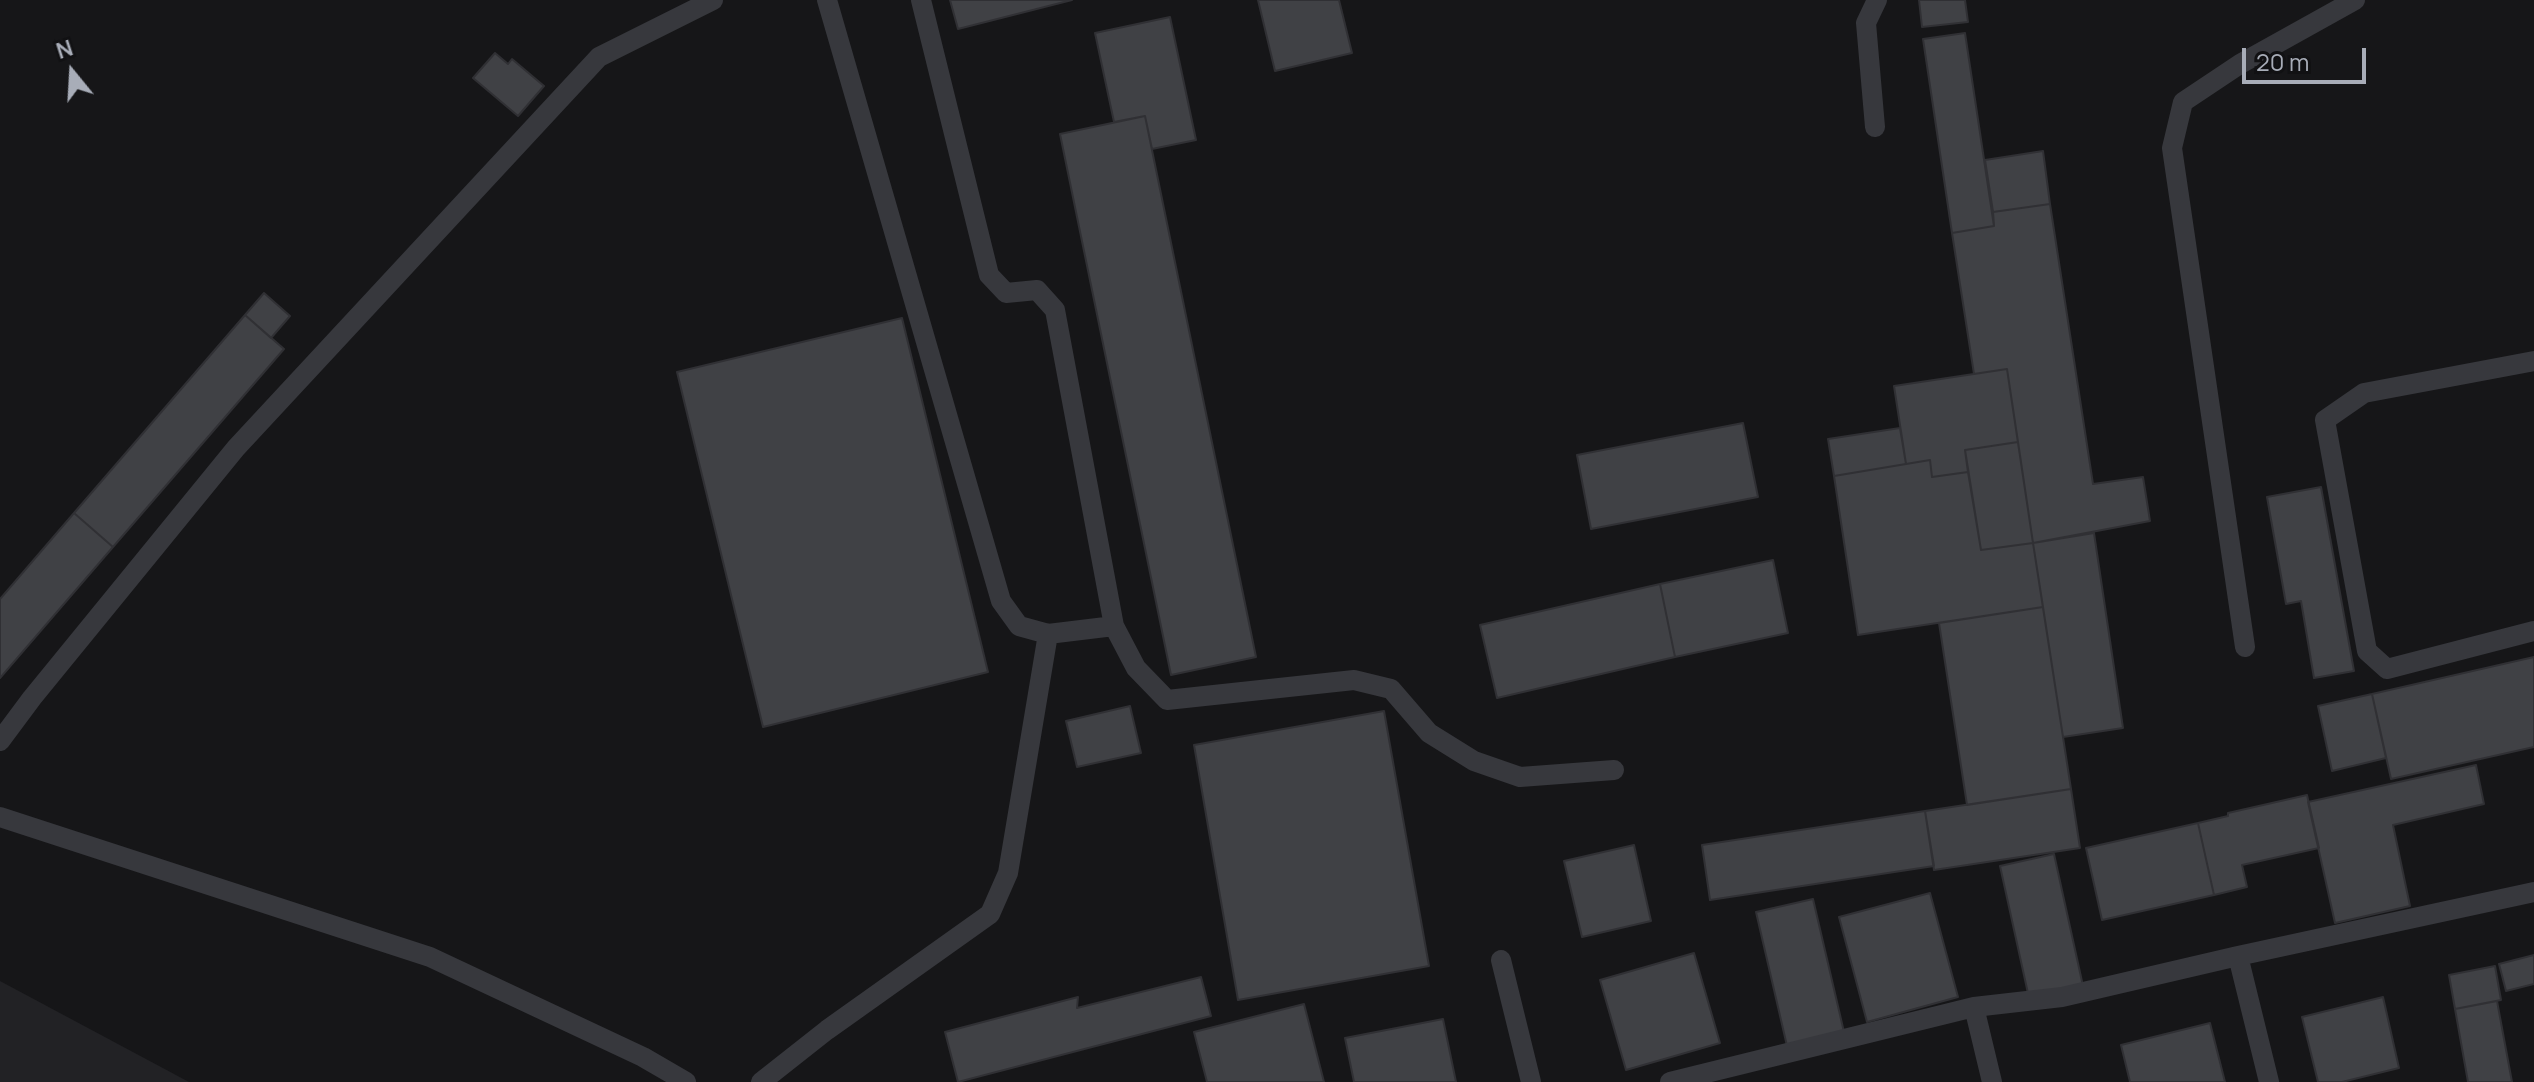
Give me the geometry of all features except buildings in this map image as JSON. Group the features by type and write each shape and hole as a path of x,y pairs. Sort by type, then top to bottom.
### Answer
{"lane":[{"path":"0,741 236,448 599,57 713,0"},
{"path":"827,0 1001,601 1019,626 1048,634 1114,626"},
{"path":"921,0 989,275 1006,293 1037,290 1055,310 1114,626 1136,668 1167,700 1354,680 1391,689 1429,733 1474,761 1520,777 1614,770"},
{"path":"1875,127 1866,23 1877,0"},
{"path":"2245,647 2172,148 2183,102 2240,64 2355,0"},
{"path":"2534,361 2364,393 2325,420 2367,651 2387,669 2534,631"},
{"path":"761,1082 827,1030 990,914 1008,873 1048,634"},
{"path":"0,817 430,957 643,1057 686,1082"},
{"path":"1670,1082 1974,1007 2062,997 2534,892"},
{"path":"2238,956 2269,1082"},
{"path":"1501,960 1531,1082"},
{"path":"1974,1007 1992,1082"}],"shaded area":[{"path":"0,981 189,1082 0,1082"}]}
